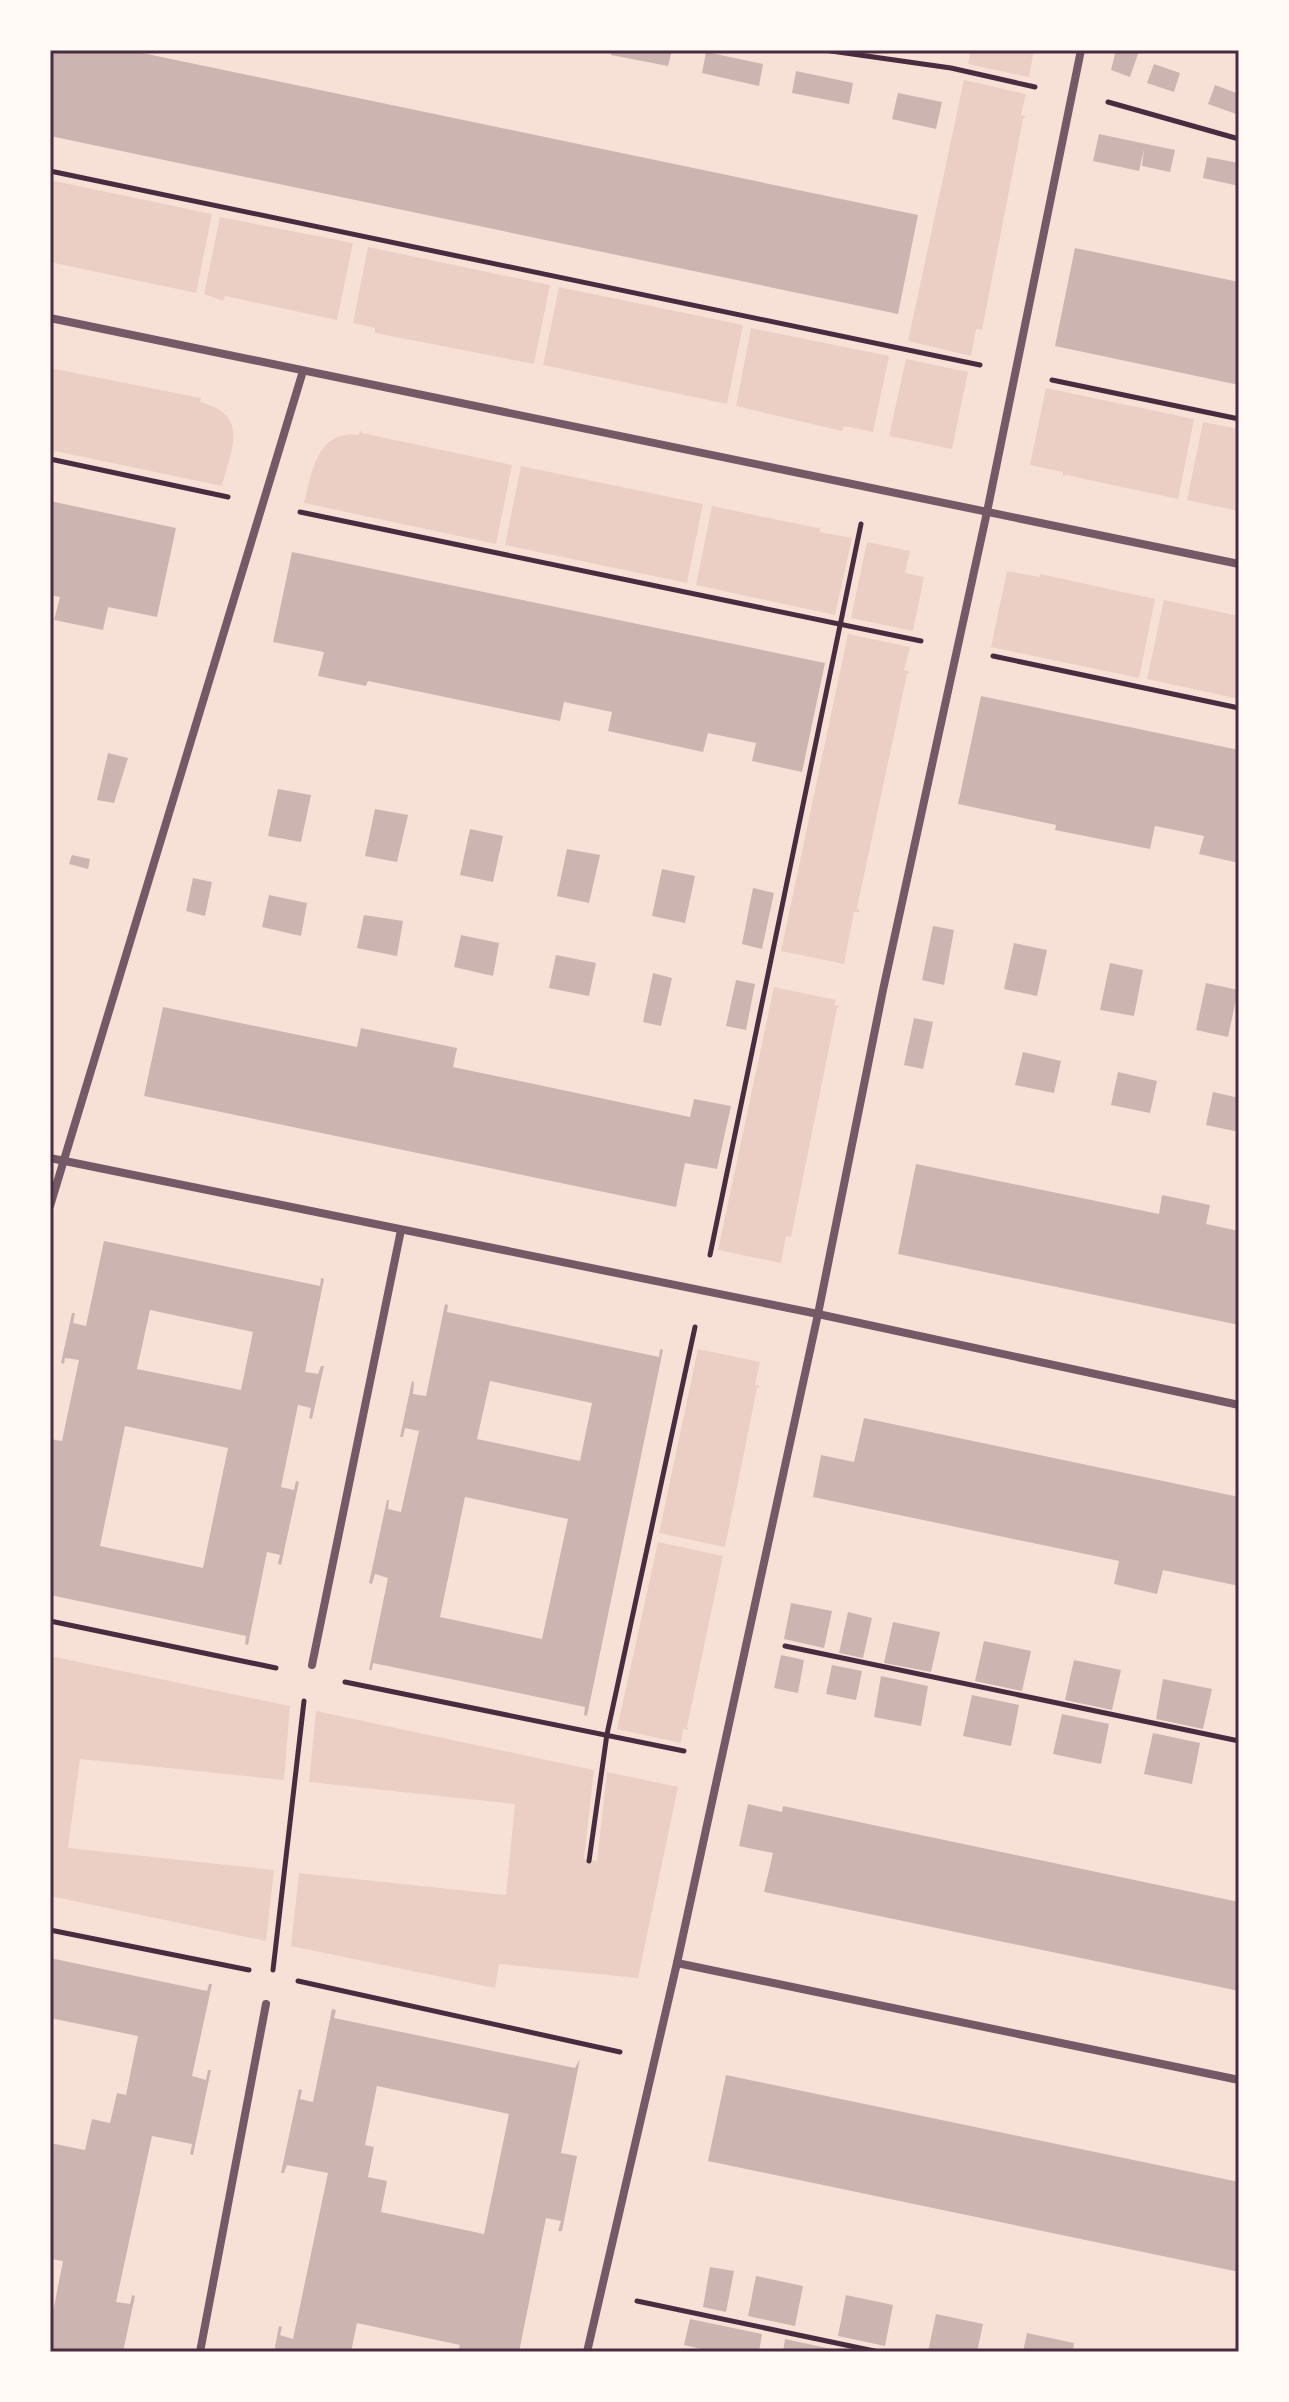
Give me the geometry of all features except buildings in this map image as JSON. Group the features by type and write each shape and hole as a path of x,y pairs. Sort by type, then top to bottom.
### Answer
{"street":[{"path":"587,2352 677,1963 818,1314 1081,50"},
{"path":"50,318 1239,564"},
{"path":"50,1206 303,371"},
{"path":"50,1158 818,1314 1239,1405"},
{"path":"312,1665 401,1230"},
{"path":"677,1963 1239,2080"},
{"path":"200,2352 266,2004"}],"path":[{"path":"50,171 1239,419"},
{"path":"50,459 1239,708"},
{"path":"589,1861 607,1734 869,488"},
{"path":"50,1621 280,1668"},
{"path":"748,1638 1239,1741"},
{"path":"340,1681 722,1759"},
{"path":"266,2004 278,1942 305,1697"},
{"path":"50,1930 655,2059"},
{"path":"601,2294 879,2352"}],"shaded area":[{"path":"971,50 1034,50 1029,77 968,64"},
{"path":"964,80 1026,94 1021,115 1026,116 982,330 976,329 971,356 908,341"},
{"path":"50,180 212,214 196,293 50,262"},
{"path":"220,217 353,243 337,320 225,296 223,301 204,294"},
{"path":"368,247 550,285 534,364 375,333 375,328 353,323"},
{"path":"559,287 743,325 727,404 543,365"},
{"path":"751,328 889,356 873,432 844,426 842,431 736,406"},
{"path":"906,359 968,372 952,449 889,436"},
{"path":"50,368 201,398 200,402 216,408 232,424 234,435 222,486 50,450"},
{"path":"1046,388 1194,419 1178,499 1066,475 1063,477 1063,472 1030,465"},
{"path":"1203,422 1239,429 1239,511 1187,500"},
{"path":"360,430 362,433 512,465 496,544 304,503 314,466 325,446 345,435 359,435"},
{"path":"521,466 703,504 687,583 505,545"},
{"path":"712,506 820,527 820,532 852,538 835,615 696,585"},
{"path":"867,542 910,551 905,573 924,577 913,631 851,618"},
{"path":"1007,571 1039,577 1040,574 1155,599 1139,678 991,647"},
{"path":"1164,600 1239,616 1239,699 1147,679"},
{"path":"848,634 910,647 904,670 911,672 907,674 857,908 860,912 854,912 844,964 781,951"},
{"path":"774,987 836,1000 834,1005 840,1006 837,1008 791,1237 786,1236 781,1263 718,1250"},
{"path":"698,1349 760,1362 755,1385 760,1386 757,1388 725,1547 659,1533"},
{"path":"658,1542 723,1556 687,1727 689,1730 683,1729 681,1743 617,1729"},
{"path":"50,1656 290,1706 284,1780 80,1759 68,1848 274,1870 266,1941 50,1896"},
{"path":"316,1711 594,1770 584,1859 597,1861 607,1772 678,1787 638,1978 499,1964 495,1988 291,1946 299,1873 506,1895 515,1804 309,1782"}]}
